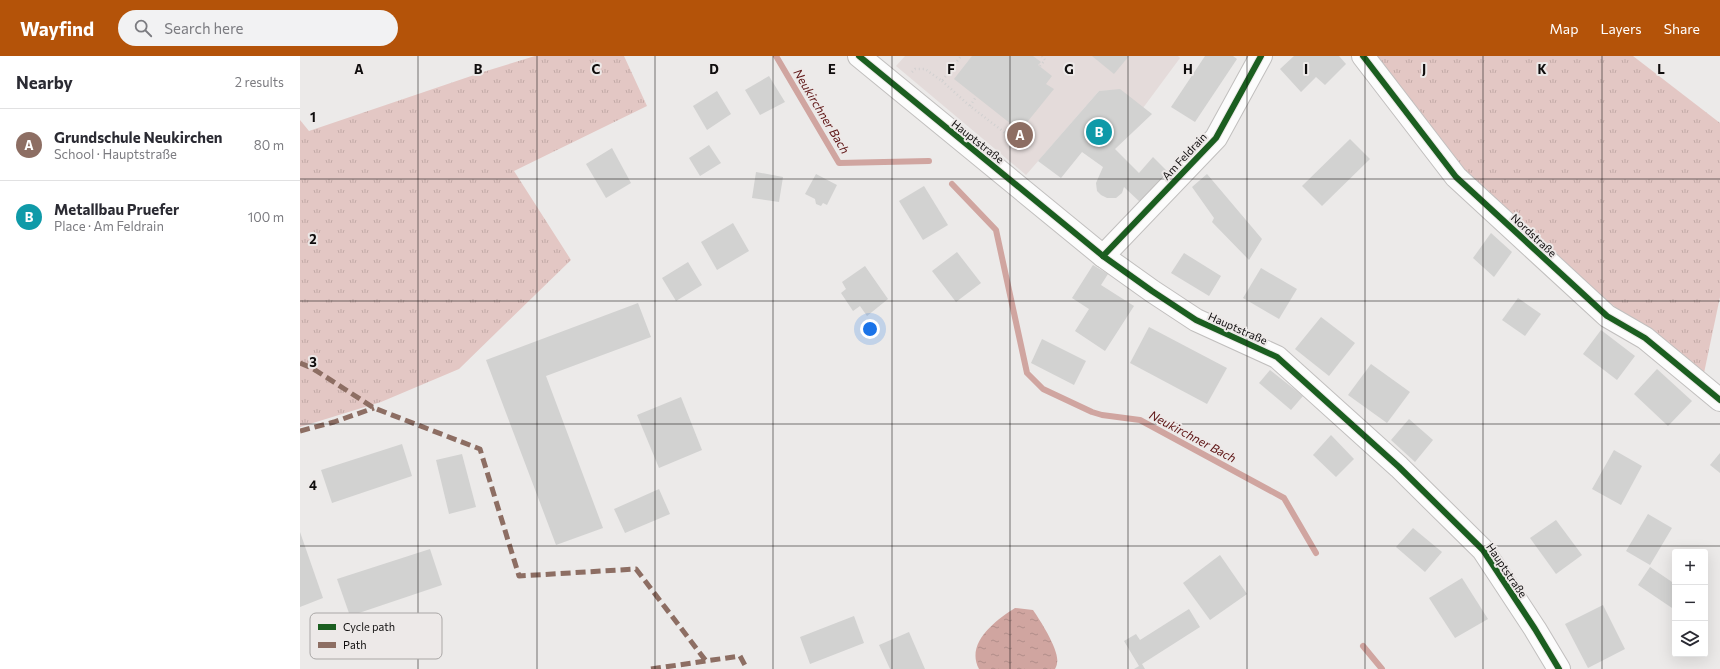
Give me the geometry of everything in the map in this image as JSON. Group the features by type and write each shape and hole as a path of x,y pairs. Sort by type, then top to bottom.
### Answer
{"street":[{"name":"Hauptstraße","path":"859,56 1103,256 1196,320 1277,357 1399,467 1483,550 1535,629 1558,669"},
{"name":"Am Feldrain","path":"1103,256 1216,138 1261,56"},
{"name":"Nordstraße","path":"1363,56 1456,177 1607,316 1645,338 1720,400"}],"path":[{"path":"942,81 961,56"},
{"path":"1040,66 1045,60 1042,56"},
{"path":"915,69 925,69 942,81 970,106 1022,146"},
{"path":"970,106 976,97"}],"shaded area":[{"path":"905,56 1178,56 1180,58 1143,108 1120,90 1099,91 1026,175 896,66"}],"green space":[{"path":"535,56 624,56 647,106 514,171 571,260 459,369 381,402 300,427 300,120 309,131"},
{"path":"1370,56 1633,56 1720,123 1720,297 1704,373 1575,277 1467,174"}],"water":[{"path":"1015,608 1033,610 1049,636 1056,651 1057,665 1055,669 979,669 976,659 976,650 979,641 999,619"}],"building":[{"path":"972,56 1033,56 1041,62 1038,65 1052,76 1046,84 1054,89 1020,131 954,79"},
{"path":"1092,56 1129,56 1114,74"},
{"path":"1205,56 1233,56 1237,59 1195,122 1171,107"},
{"path":"1294,56 1339,56 1346,64 1325,85 1316,77 1301,92 1280,69"},
{"path":"769,76 785,102 760,115 745,90"},
{"path":"1120,89 1152,114 1115,149 1139,173 1153,157 1169,173 1141,203 1124,187 1122,193 1116,198 1107,198 1101,195 1097,191 1096,183 1103,167 1082,152 1061,178 1038,161 1099,91"},
{"path":"717,91 731,114 707,130 693,106"},
{"path":"1350,139 1370,159 1322,206 1302,186"},
{"path":"709,145 721,163 700,176 689,158"},
{"path":"612,148 631,183 606,198 586,164"},
{"path":"756,172 783,177 779,202 752,198"},
{"path":"816,174 837,185 827,205 823,203 821,206 816,204 815,199 805,194"},
{"path":"1207,174 1262,239 1249,260 1212,222 1214,218 1192,187"},
{"path":"924,186 948,225 923,240 899,201"},
{"path":"733,223 749,251 717,270 701,242"},
{"path":"1491,233 1512,252 1494,277 1473,258"},
{"path":"957,252 981,283 956,302 932,271"},
{"path":"1184,253 1221,276 1209,296 1171,273"},
{"path":"688,262 702,285 676,301 662,278"},
{"path":"1093,265 1108,274 1101,285 1134,306 1105,351 1075,331 1089,309 1072,298"},
{"path":"865,266 888,299 867,316 860,306 853,311 841,293 846,289 842,282"},
{"path":"1261,268 1297,289 1279,319 1243,298"},
{"path":"1518,298 1541,314 1525,336 1502,320"},
{"path":"638,303 651,337 546,376 603,528 556,545 486,360"},
{"path":"1321,317 1355,343 1329,376 1295,349"},
{"path":"1149,327 1227,368 1207,404 1130,363"},
{"path":"1601,330 1635,356 1617,380 1583,354"},
{"path":"1042,339 1086,361 1074,385 1031,363"},
{"path":"1371,364 1410,392 1387,423 1348,395"},
{"path":"1657,369 1692,401 1668,426 1634,394"},
{"path":"1270,370 1303,396 1291,410 1259,383"},
{"path":"681,397 702,450 659,468 637,415"},
{"path":"1409,419 1433,440 1415,462 1391,440"},
{"path":"1331,435 1354,459 1336,477 1313,455"},
{"path":"402,444 412,476 332,503 321,470"},
{"path":"1614,450 1642,466 1621,505 1592,489"},
{"path":"1720,453 1720,473 1710,465"},
{"path":"462,454 476,507 449,514 436,460"},
{"path":"659,489 670,514 625,533 614,509"},
{"path":"1648,514 1672,528 1650,565 1626,551"},
{"path":"1556,520 1582,555 1556,574 1530,538"},
{"path":"1413,528 1442,552 1425,572 1396,547"},
{"path":"300,532 323,598 300,607"},
{"path":"430,549 442,585 359,613 349,613 337,579"},
{"path":"1220,555 1247,594 1210,620 1183,583"},
{"path":"1650,567 1672,582 1672,608 1638,585"},
{"path":"1462,578 1488,619 1455,638 1429,598"},
{"path":"1603,605 1625,649 1588,668 1565,624"},
{"path":"1189,609 1200,627 1142,664 1145,669 1134,669 1139,666 1124,641 1136,634 1140,640"},
{"path":"854,616 864,643 810,664 800,637"},
{"path":"909,632 925,669 890,669 879,645"}],"waterway":[{"name":"Neukirchner Bach","path":"776,56 839,163 929,161"},
{"name":"Neukirchner Bach","path":"952,184 996,230 1027,373 1043,389 1092,412 1102,415 1140,420 1284,498 1316,553"},
{"name":"Neukirchner Bach","path":"1363,646 1382,669"}],"marked path":[{"path":"300,363 312,368 374,408 480,449 519,576 636,569 706,661"},
{"path":"300,431 334,422 374,408"},
{"path":"651,669 740,656 747,669"}],"cycle path":[{"path":"859,56 1103,256 1196,320 1277,357 1399,467 1483,550 1535,629 1559,669"},
{"path":"1103,256 1216,138 1261,56"},
{"path":"1363,56 1456,177 1607,316 1645,338 1720,400"}],"place":[{"name":"Metallbau Pruefer","path":"1099,132"},
{"name":"Grundschule Neukirchen","path":"1020,135"}]}
